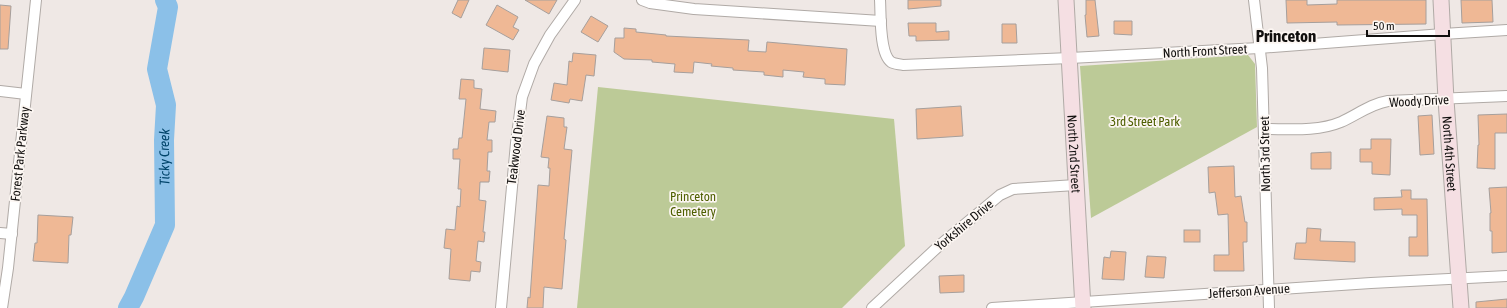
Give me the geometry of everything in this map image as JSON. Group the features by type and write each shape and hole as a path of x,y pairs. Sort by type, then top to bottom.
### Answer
{"main road":[{"name":"North 2nd Street","path":"1066,0 1083,305"},
{"name":"North 4th Street","path":"1441,0 1446,100 1461,308"}],"street":[{"name":"Forest Park Parkway","path":"2,308 12,234 36,0"},
{"name":"Teakwood Drive","path":"501,308 516,143 522,97 534,64 550,35 575,0"},
{"path":"642,0 650,3 694,9 881,21 880,0"},
{"name":"North 3rd Street","path":"1254,0 1262,68 1269,308"},
{"name":"North Front Street","path":"881,21 883,44 886,56 892,63 903,65 1259,48 1507,30"},
{"path":"0,91 26,94"},
{"name":"Woody Drive","path":"1264,129 1322,127 1340,122 1370,106 1388,101 1446,100 1507,96"},
{"name":"Yorkshire Drive","path":"872,308 940,244 1000,195 1012,189 1076,185"},
{"path":"0,233 12,234"},
{"name":"Jefferson Avenue","path":"992,308 1083,305 1268,290 1507,276"}],"green space":[{"name":"3rd Street Park","path":"1248,55 1255,64 1257,127 1091,218 1080,66"},
{"name":"Princeton Cemetery","path":"598,87 894,119 905,246 842,308 577,308"}],"building":[{"path":"458,0 469,0 461,18 452,13"},
{"path":"525,0 557,0 549,14"},
{"path":"908,0 941,0 941,6 908,9"},
{"path":"1086,0 1095,0 1099,36 1087,37 1085,15"},
{"path":"1286,0 1307,0 1307,5 1337,4 1337,0 1426,0 1426,24 1337,25 1337,22 1287,23"},
{"path":"1461,0 1492,0 1493,22 1462,23"},
{"path":"0,5 11,6 8,49 0,49"},
{"path":"497,5 518,17 513,27 519,30 513,40 486,25"},
{"path":"591,16 608,26 598,42 581,32"},
{"path":"1114,21 1132,21 1132,35 1114,34"},
{"path":"908,23 936,23 936,32 949,31 949,40 916,41 916,36 909,36"},
{"path":"1002,24 1016,24 1017,43 1002,43"},
{"path":"624,28 636,29 636,32 666,36 749,40 748,51 766,52 767,42 847,49 845,85 825,84 825,79 803,77 804,72 783,70 783,77 764,75 764,72 733,70 733,68 711,66 712,64 694,62 693,73 674,72 675,64 652,62 652,60 624,59 614,52 615,38 624,38"},
{"path":"484,48 510,50 508,72 482,69"},
{"path":"573,53 596,55 594,76 586,75 582,101 570,99 569,103 551,100 554,83 567,85 569,61 572,62"},
{"path":"461,79 474,80 474,88 482,89 480,109 496,111 495,122 489,122 487,140 492,140 492,152 488,152 487,171 490,171 489,182 480,182 479,200 486,201 483,232 485,232 484,242 478,241 476,261 481,262 480,272 471,271 470,281 449,279 451,249 444,248 446,229 455,230 457,206 460,207 461,189 458,189 460,159 453,159 453,149 458,149 459,138 462,138 466,99 459,99"},
{"path":"961,106 963,136 917,139 916,109"},
{"path":"1507,114 1507,133 1495,133 1495,169 1477,168 1479,145 1478,115"},
{"path":"1432,115 1434,154 1420,155 1418,116"},
{"path":"547,116 564,118 564,127 567,127 564,149 572,150 564,239 566,240 562,289 544,287 543,308 527,308 528,297 530,298 538,185 549,186 549,158 541,157"},
{"path":"1371,139 1391,139 1390,175 1372,174 1372,162 1360,162 1360,149 1371,149"},
{"path":"1331,152 1331,169 1311,169 1311,153"},
{"path":"1234,166 1235,197 1241,196 1245,222 1247,222 1247,242 1243,242 1244,271 1214,271 1214,255 1229,255 1228,214 1218,215 1215,192 1209,193 1208,167"},
{"path":"1507,187 1507,252 1492,253 1489,188"},
{"path":"1401,190 1411,190 1411,199 1427,199 1428,256 1409,256 1409,237 1417,237 1417,215 1402,215 1402,209 1374,210 1374,198 1402,197"},
{"path":"38,215 73,217 71,235 69,235 68,263 33,261 35,243 37,243"},
{"path":"1307,228 1321,229 1320,241 1355,242 1355,262 1294,259 1296,243 1306,243"},
{"path":"1184,230 1200,230 1200,242 1184,242"},
{"path":"1111,251 1126,252 1124,280 1102,279 1104,257 1110,258"},
{"path":"1147,256 1166,257 1164,278 1145,277"},
{"path":"964,275 964,292 940,293 939,276"},
{"path":"1507,299 1507,308 1476,308 1476,302"}],"waterway":[{"name":"Ticky Creek","path":"128,308 165,225 164,140 166,105 157,69 168,7 165,0"}],"district":[{"name":"Princeton","path":"1286,36"}]}
